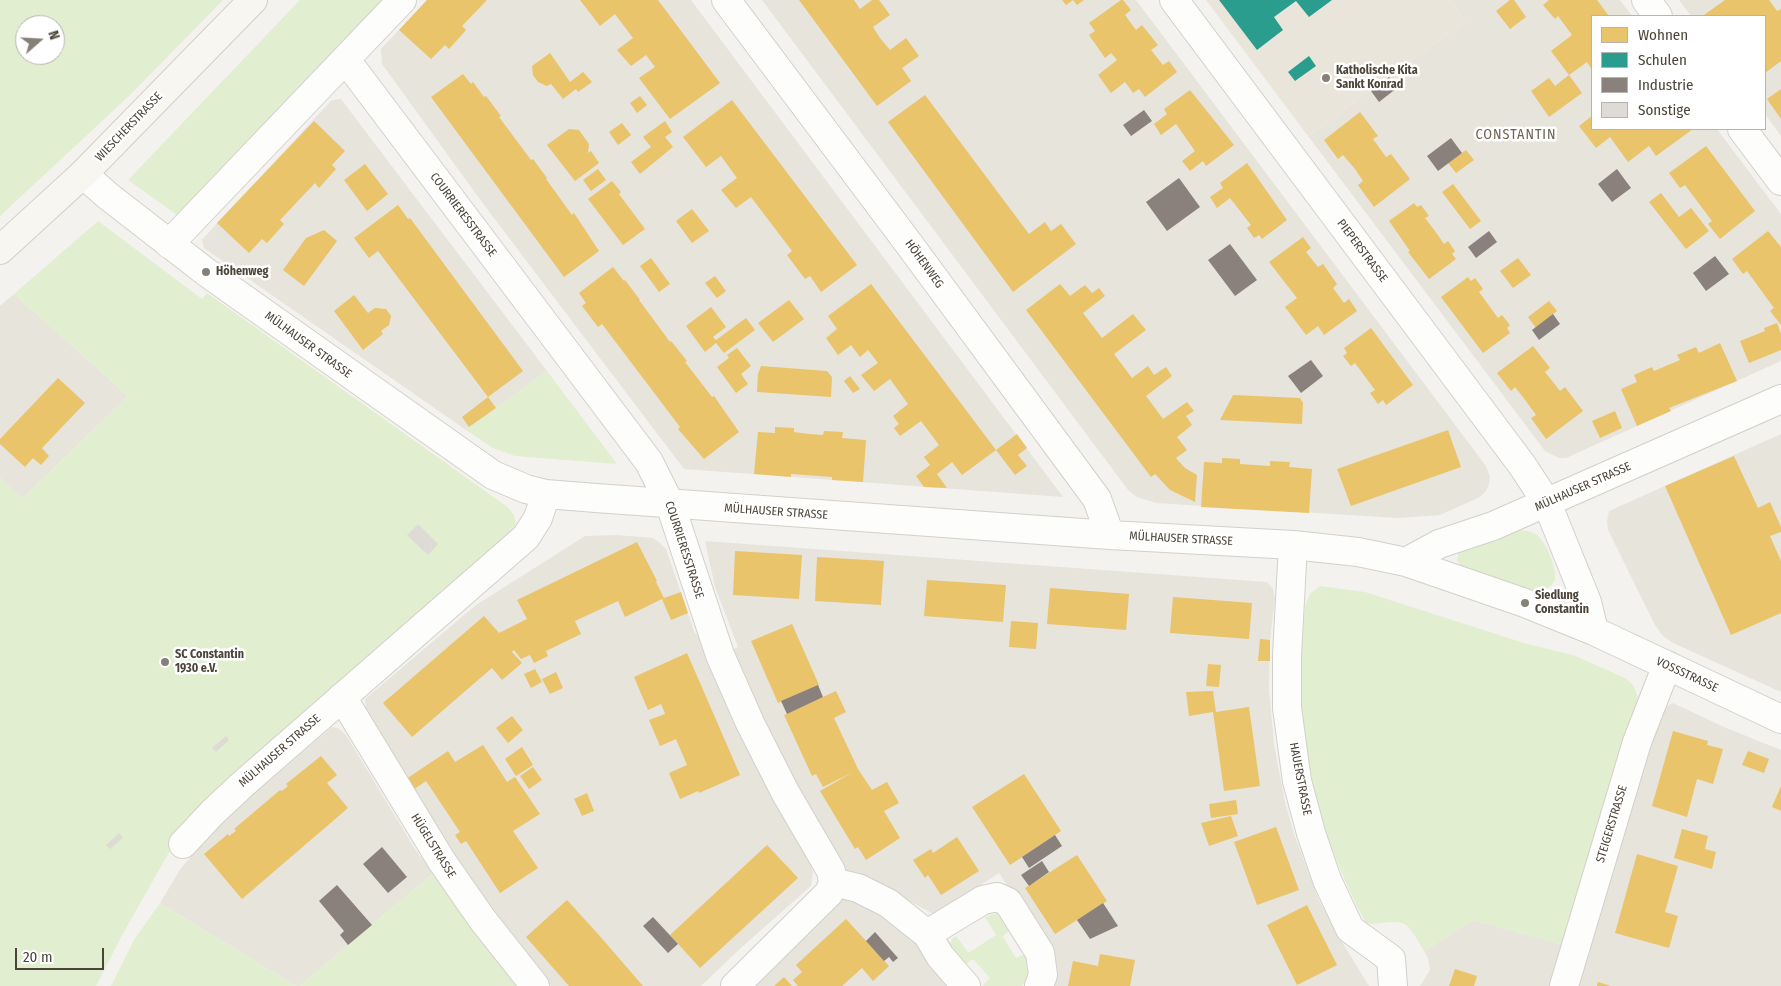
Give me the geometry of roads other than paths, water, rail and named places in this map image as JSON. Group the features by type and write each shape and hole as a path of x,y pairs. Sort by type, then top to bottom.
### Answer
{"main road":[{"name":"WIESCHERSTRASSE","path":"0,250 83,174 253,0"}],"street":[{"path":"170,244 402,0"},
{"name":"HÖHENWEG","path":"726,0 1097,499 1110,536"},
{"name":"PIEPERSTRASSE","path":"1174,0 1522,465 1547,503"},
{"path":"1646,0 1657,15"},
{"name":"COURRIERESSTRASSE","path":"346,60 649,462 670,504 720,655 750,723 785,792 831,871 833,882"},
{"path":"1743,130 1781,181"},
{"name":"MÜLHAUSER STRASSE","path":"83,174 108,196 225,286 463,456 493,475 546,494 1110,536 1293,545 1358,552 1406,562 1439,544 1494,526 1781,399"},
{"name":"MÜLHAUSER STRASSE","path":"184,844 213,812 243,784 526,537 538,518 546,494"},
{"path":"1547,503 1587,602 1594,631"},
{"name":"HAUERSTRASSE","path":"1293,545 1287,655 1287,708 1297,781 1311,833 1327,880 1350,929 1391,959 1393,986"},
{"name":"VOSSSTRASSE","path":"1406,562 1525,603 1594,631 1781,719"},
{"name":"STEIGERSTRASSE","path":"1564,986 1637,742 1666,665"},
{"name":"HÜGELSTRASSE","path":"342,697 441,860 482,919 535,986"},
{"path":"735,986 829,894 833,882 858,888 888,903 927,934 940,956 966,986"},
{"path":"927,934 983,900 996,897 1008,902 1040,953 1043,975 1038,986"}],"place":[{"name":"Katholische Kita Sankt Konrad","path":"1326,78"},
{"name":"Höhenweg","path":"206,272"},
{"name":"Siedlung Constantin","path":"1525,603"},
{"name":"SC Constantin 1930 e.V.","path":"165,662"}],"district":[{"name":"CONSTANTIN","path":"1516,135"}]}
